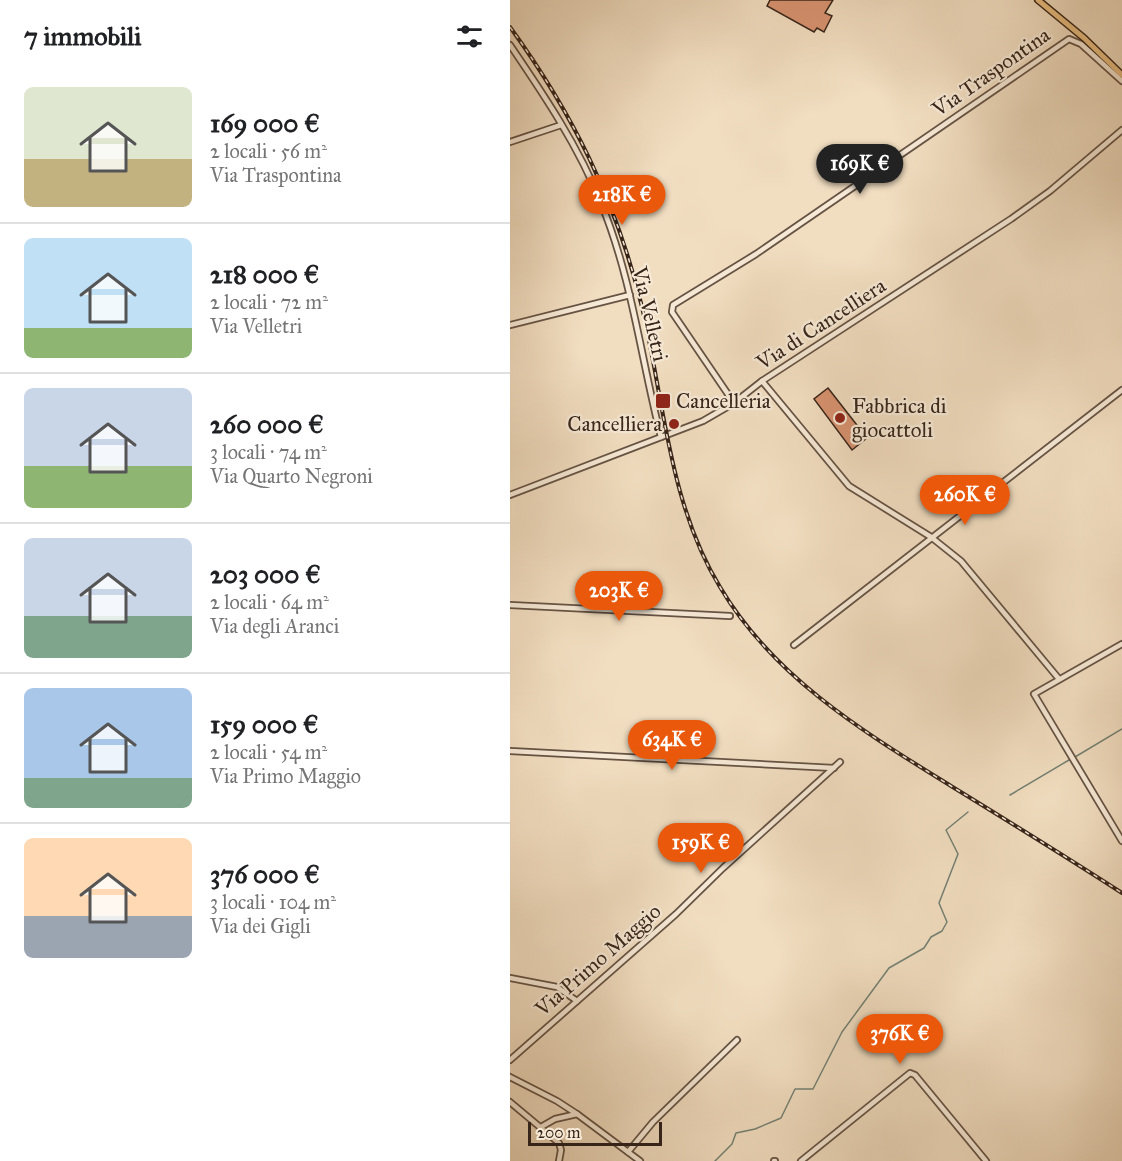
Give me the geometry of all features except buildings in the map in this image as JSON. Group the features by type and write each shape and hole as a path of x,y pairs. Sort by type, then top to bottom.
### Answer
{"main road":[{"path":"1038,0 1084,38 1122,75"}],"street":[{"name":"Via Traspontina","path":"734,403 672,312 673,305 756,254 1069,39 1081,44 1122,81"},
{"name":"Via Velletri","path":"510,45 561,126 601,201 630,295 661,437"},
{"path":"510,142 561,126"},
{"name":"Via di Cancelliera","path":"510,495 703,421 734,403 762,381 994,231 1050,191 1122,130"},
{"path":"510,325 630,295"},
{"path":"762,381 849,486 931,537 965,566 1059,679"},
{"path":"794,645 1122,390"},
{"path":"510,605 730,616"},
{"path":"1122,644 1034,694 1122,842"},
{"path":"510,752 835,768"},
{"name":"Via Primo Maggio","path":"510,1060 840,762"},
{"path":"510,978 557,987 577,1001"},
{"path":"628,1152 653,1122 737,1040"},
{"path":"801,1161 906,1075 912,1073 986,1161"},
{"path":"510,1077 557,1101 640,1161"},
{"path":"510,1102 560,1145 559,1161"},
{"path":"541,1127 555,1119 577,1114"}],"waterway":[{"path":"1075,757 1122,729"},
{"path":"1010,795 1069,760"},
{"path":"715,1161 732,1144 736,1133 755,1129 781,1118 795,1089 813,1089 842,1032 889,968 924,948 931,937 942,931 947,922 939,903 958,854 946,830 968,812"}],"railway":[{"path":"510,27 572,125 605,193 641,303 670,449 689,520 720,587 742,619 794,676 854,723 918,766 1122,893"}],"place":[{"name":"Cancelleria","path":"663,401"},
{"name":"Fabbrica di giocattoli","path":"840,418"},
{"name":"Cancelliera","path":"674,424"}]}
